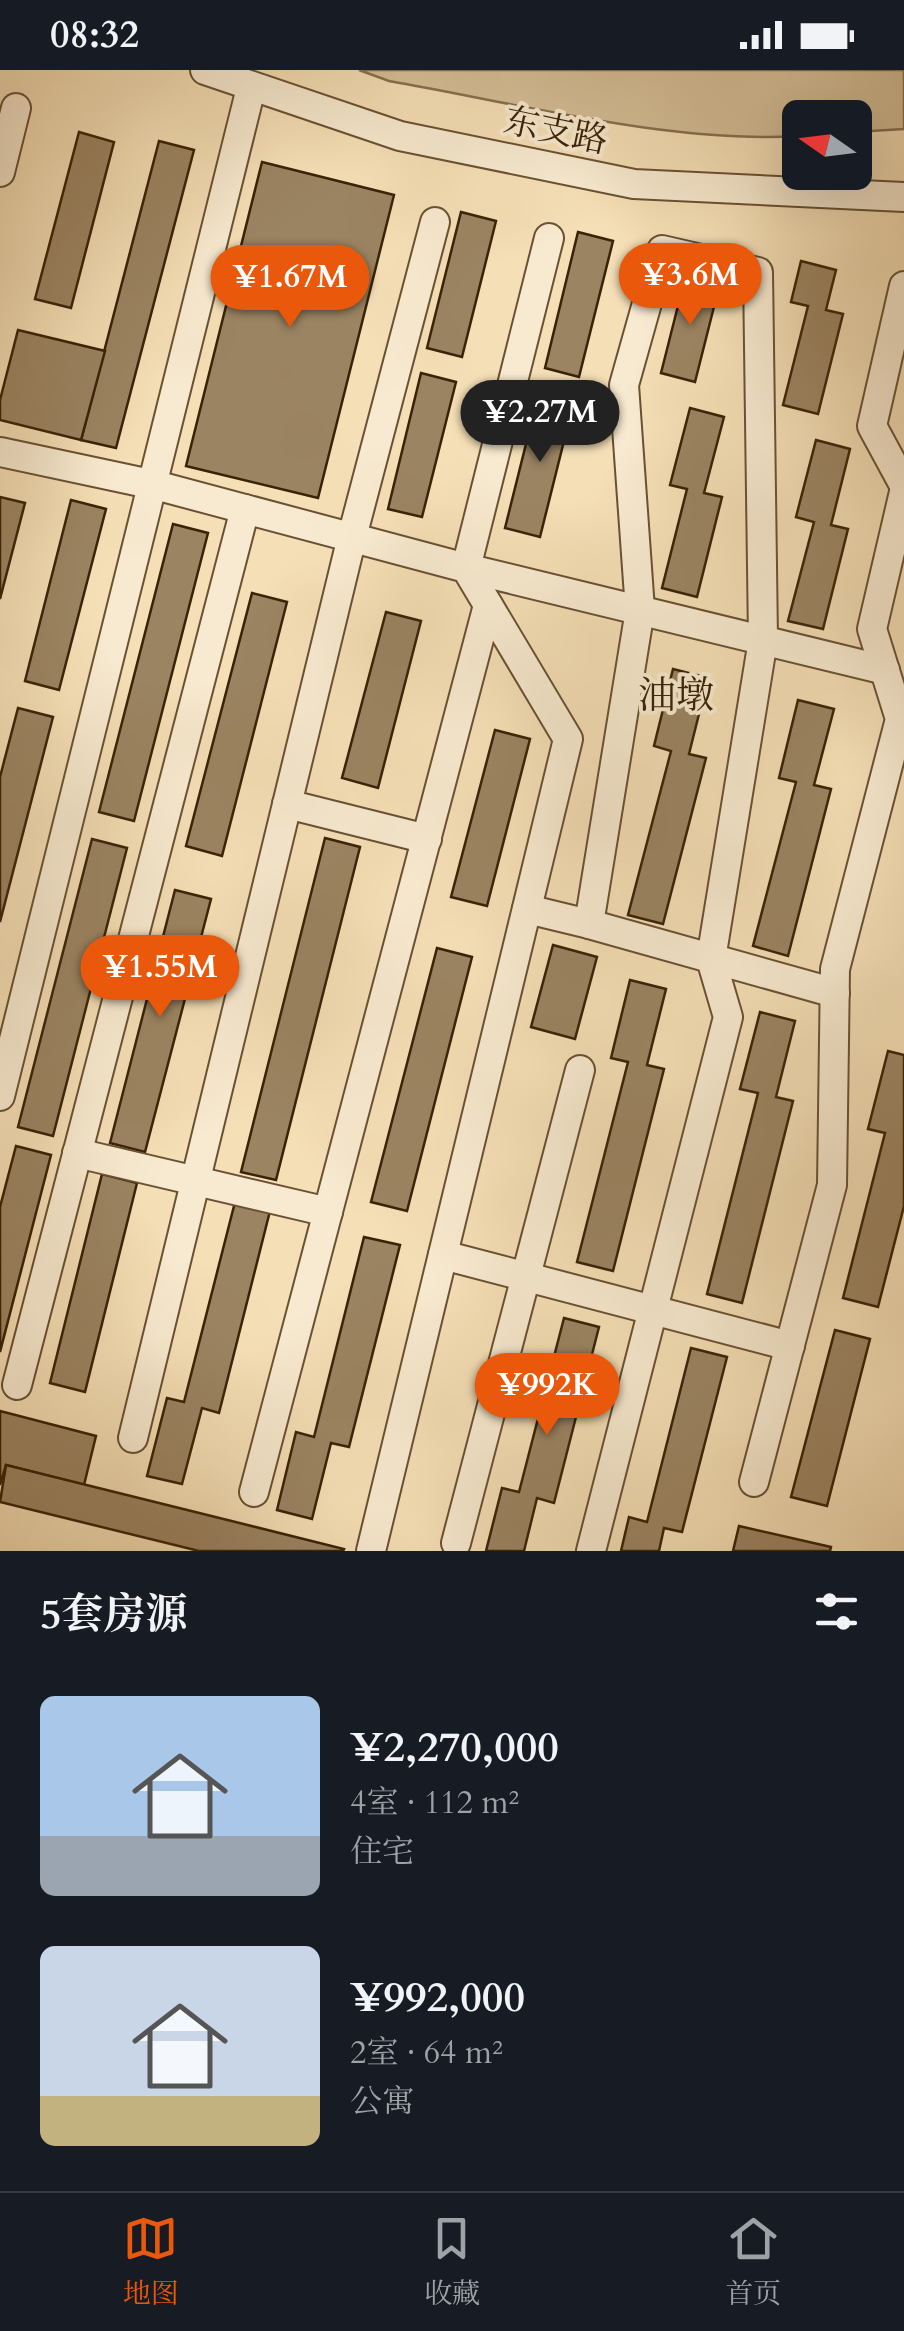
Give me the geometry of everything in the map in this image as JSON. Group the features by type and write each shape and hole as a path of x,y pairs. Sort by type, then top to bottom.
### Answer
{"street":[{"name":"东支路","path":"205,70 400,136 634,184 904,197"},
{"path":"0,1096 251,88"},
{"path":"0,172 16,108"},
{"path":"133,1438 352,537 435,222"},
{"path":"371,1551 568,739 466,568 550,238"},
{"path":"589,924 640,610 624,385 662,250 758,272 763,640 711,960 728,1017 591,1551"},
{"path":"754,1482 832,1185 835,969 900,719 872,628 904,488 872,426 904,286"},
{"path":"0,452 154,486 466,568 884,670"},
{"path":"17,1385 245,509"},
{"path":"254,1492 488,606"},
{"path":"287,804 426,839"},
{"path":"527,908 835,993"},
{"path":"456,1544 580,1070"},
{"path":"78,1153 328,1212"},
{"path":"443,1255 790,1346"}],"shaded area":[{"path":"359,70 904,70 904,129 872,131 872,100 782,100 782,136 751,137 647,128 389,81"}],"building":[{"path":"79,132 114,142 71,308 35,299"},
{"path":"159,141 194,150 116,448 81,440"},
{"path":"262,162 394,195 318,498 186,466"},
{"path":"461,212 496,221 462,357 427,348"},
{"path":"578,232 613,241 579,377 545,368"},
{"path":"801,261 836,270 826,310 843,314 818,414 783,405 808,306 791,302"},
{"path":"686,274 720,283 695,382 661,373"},
{"path":"18,330 105,351 81,440 0,420 0,400"},
{"path":"421,373 456,382 422,517 388,509"},
{"path":"539,392 574,401 540,537 505,528"},
{"path":"690,408 724,417 704,493 722,497 697,597 662,588 687,489 670,485"},
{"path":"816,440 850,449 831,525 848,529 823,629 788,621 814,522 796,517"},
{"path":"0,497 25,503 0,599"},
{"path":"71,500 106,509 59,690 25,681"},
{"path":"173,524 208,533 134,821 99,812"},
{"path":"252,593 287,602 222,856 186,846"},
{"path":"386,612 421,621 378,788 342,778"},
{"path":"673,669 708,678 689,754 706,758 663,924 628,915 671,751 654,746"},
{"path":"798,700 834,709 814,785 831,789 788,956 753,946 796,782 779,778"},
{"path":"18,708 53,717 0,922 0,777"},
{"path":"495,730 530,739 487,906 451,897"},
{"path":"325,838 360,847 276,1180 241,1172"},
{"path":"92,839 127,848 53,1136 18,1127"},
{"path":"175,890 211,899 145,1152 110,1143"},
{"path":"553,945 597,957 575,1039 531,1027"},
{"path":"437,948 472,957 407,1211 371,1202"},
{"path":"630,980 666,989 647,1065 664,1069 613,1271 577,1262 628,1062 611,1058"},
{"path":"760,1012 795,1021 776,1097 793,1101 742,1303 707,1294 758,1093 740,1089"},
{"path":"888,1051 904,1055 904,1206 878,1307 843,1298 885,1133 868,1129"},
{"path":"16,1146 51,1155 0,1352 0,1207"},
{"path":"102,1174 137,1183 85,1392 50,1383"},
{"path":"235,1202 270,1211 219,1413 202,1408 182,1484 147,1476 167,1398 184,1402"},
{"path":"364,1237 400,1245 349,1447 331,1443 312,1519 277,1510 296,1432 314,1437"},
{"path":"564,1318 599,1327 554,1503 537,1498 524,1551 486,1551 502,1488 519,1492"},
{"path":"835,1330 870,1339 827,1506 791,1497"},
{"path":"691,1348 727,1357 682,1532 664,1528 659,1551 621,1551 629,1517 647,1522"},
{"path":"0,1411 96,1436 84,1485 6,1465 0,1485"},
{"path":"6,1465 344,1549 199,1551 0,1502"},
{"path":"739,1526 831,1547 830,1551 733,1551"}],"district":[{"name":"油墩","path":"676,695"}]}
